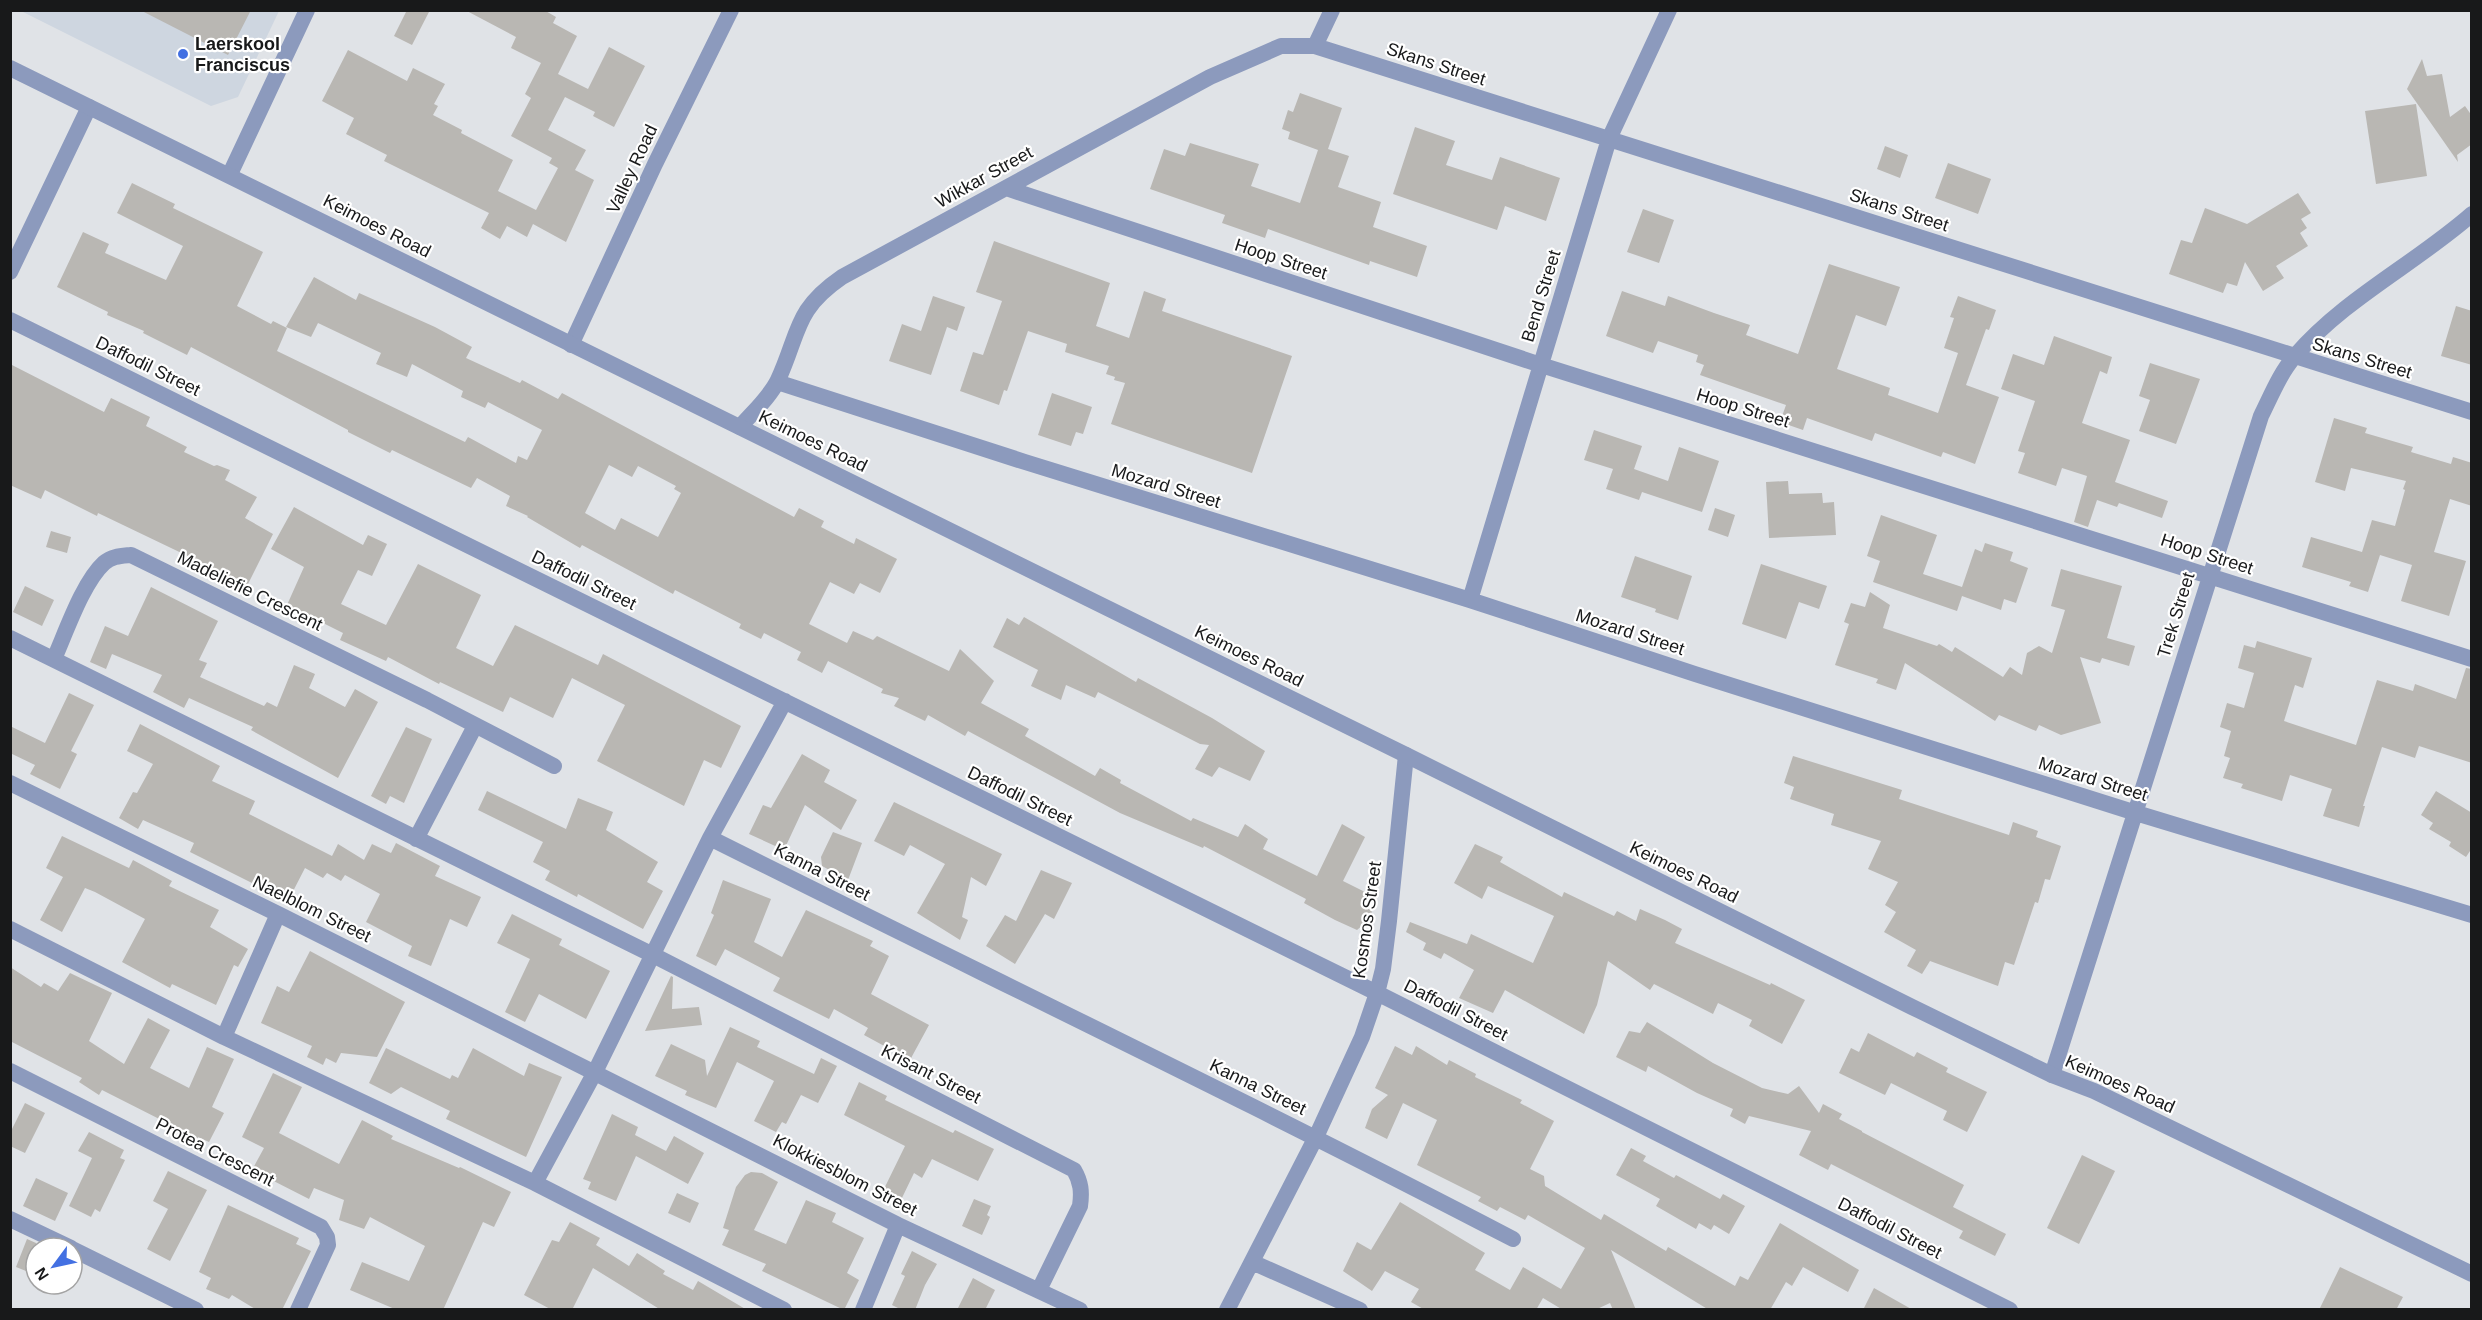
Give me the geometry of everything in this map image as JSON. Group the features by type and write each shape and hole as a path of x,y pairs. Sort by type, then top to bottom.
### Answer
{"street":[{"path":"230,174 307,10"},
{"name":"Valley Road","path":"571,345 730,10"},
{"path":"1315,46 1332,10"},
{"name":"Bend Street","path":"1470,600 1609,139 1669,10"},
{"name":"Wikkar Street","path":"740,427 777,382 806,309 825,289 1210,77 1281,46 1315,46"},
{"name":"Skans Street","path":"1315,46 2472,412"},
{"name":"Keimoes Road","path":"10,68 230,174 571,345 2052,1075 2094,1090 2472,1275"},
{"path":"10,272 90,107"},
{"name":"Hoop Street","path":"1006,188 1541,365 2472,659"},
{"name":"Trek Street","path":"2052,1075 2261,416 2294,357 2346,307 2472,214"},
{"name":"Daffodil Street","path":"10,320 1377,993 2010,1310"},
{"name":"Mozard Street","path":"777,382 2136,813 2472,915"},
{"name":"Madeliefie Crescent","path":"54,659 90,580 105,562 117,556 131,555 427,700 554,766"},
{"path":"10,638 653,955"},
{"path":"535,1183 595,1072 710,838 785,701"},
{"path":"416,840 475,726"},
{"name":"Kosmos Street","path":"1227,1310 1316,1137 1362,1037 1377,993 1383,969 1389,921 1406,755"},
{"name":"Naelblom Street","path":"10,783 595,1072"},
{"name":"Kanna Street","path":"710,838 947,957 1316,1137 1513,1239"},
{"path":"224,1037 278,914"},
{"path":"10,929 224,1037 535,1183 784,1310"},
{"name":"Krisant Street","path":"653,955 1074,1170 1079,1178 1082,1192 1080,1206 1040,1290"},
{"name":"Protea Crescent","path":"10,1071 321,1227 327,1237 328,1245 298,1310"},
{"name":"Klokkiesblom Street","path":"595,1072 898,1225 1080,1310"},
{"path":"10,1219 46,1236"},
{"path":"863,1310 898,1225"},
{"path":"84,1254 196,1310"},
{"path":"1252,1262 1360,1310"}],"shaded area":[{"name":"Laerskool Franciscus","path":"21,11 279,11 238,97 211,106"}],"building":[{"path":"140,10 251,10 228,55"},
{"path":"407,10 430,10 412,45 394,36"},
{"path":"465,10 544,10 556,17 553,23 577,36 558,74 588,89 609,47 645,66 614,127 593,116 595,112 565,97 548,130 586,150 575,170 594,180 566,242 533,224 527,237 507,226 500,239 481,228 489,213 384,161 387,155 346,134 354,118 322,101 348,50 407,81 413,68 445,84 434,104 438,106 433,115 462,130 461,133 513,160 498,191 536,210 558,168 549,163 552,158 511,136 531,98 525,94 541,63 511,48 516,37"},
{"path":"2422,59 2427,76 2442,74 2450,117 2465,106 2472,116 2472,144 2457,155 2458,162 2407,89"},
{"path":"1300,93 1342,108 1328,149 1349,156 1338,187 1381,202 1373,227 1427,246 1417,277 1370,261 1369,265 1268,229 1265,238 1222,223 1225,215 1150,189 1164,149 1185,156 1190,143 1259,164 1251,186 1300,203 1318,150 1288,139 1290,132 1282,129 1288,110 1293,112"},
{"path":"2416,104 2427,176 2376,184 2365,111"},
{"path":"1415,127 1455,141 1446,165 1492,180 1500,157 1560,178 1546,221 1505,206 1497,230 1393,194"},
{"path":"1885,146 1908,155 1900,178 1877,169"},
{"path":"1948,163 1991,179 1978,214 1935,198"},
{"path":"132,183 175,204 173,208 263,252 237,306 271,324 273,321 287,328 277,351 465,442 468,437 516,463 518,456 527,460 542,430 488,402 485,408 461,397 463,391 412,364 407,377 376,364 381,353 318,323 311,337 286,327 314,277 356,300 359,293 435,327 472,347 466,358 520,383 522,380 558,399 562,393 794,517 799,508 824,521 821,527 854,544 856,538 897,559 880,593 860,583 854,594 830,582 809,624 847,643 853,631 873,640 877,636 949,671 960,649 994,681 981,703 1029,729 1025,736 1095,776 1100,768 1121,780 1120,783 1191,821 1193,818 1238,837 1245,824 1268,839 1263,849 1317,876 1342,824 1365,837 1343,881 1373,896 1371,918 1357,930 1335,920 1304,903 1306,899 1204,846 1203,848 1120,813 968,731 965,736 928,715 925,721 894,706 899,698 881,693 883,689 828,661 822,673 797,660 801,652 764,633 761,639 739,628 741,624 675,590 673,594 582,545 580,548 528,516 506,506 510,496 477,478 471,488 392,450 390,453 191,347 187,355 57,287 83,232 109,244 105,253 166,280 183,246 117,213","holes":["609,465 632,477 638,466 676,486 674,489 681,493 658,537 621,518 615,530 585,513"]},
{"path":"2298,193 2311,213 2301,219 2307,228 2300,233 2308,246 2276,266 2284,278 2263,291 2245,262 2237,286 2227,283 2223,293 2169,274 2181,240 2192,243 2205,208 2247,224"},
{"path":"1643,209 1674,220 1659,263 1627,252"},
{"path":"994,241 1110,283 1096,326 1129,338 1144,291 1166,299 1162,311 1292,356 1252,473 1111,424 1125,383 1114,380 1115,377 1106,374 1109,366 1065,352 1067,344 1028,331 1007,391 1004,390 999,405 960,391 973,352 983,355 1002,301 976,292"},
{"path":"1829,264 1900,287 1886,326 1856,315 1837,369 1890,388 1888,395 1938,413 1958,353 1944,348 1954,318 1950,317 1958,296 1996,310 1989,330 1986,329 1966,385 1999,397 1975,464 1943,452 1941,457 1875,433 1872,441 1807,418 1803,430 1780,422 1786,405 1700,375 1704,365 1696,362 1698,355 1658,341 1653,353 1606,336 1622,291 1665,306 1668,296 1750,325 1746,335 1798,354"},
{"path":"933,296 965,307 957,331 947,327 931,375 889,361 902,324 921,331"},
{"path":"2456,306 2472,311 2472,365 2441,356"},
{"path":"2054,336 2112,357 2107,374 2100,371 2082,423 2130,440 2115,482 2168,501 2162,518 2119,503 2117,507 2097,500 2088,527 2074,522 2087,476 2062,468 2056,486 2018,473 2025,453 2018,451 2035,401 2001,389 2013,354 2044,365"},
{"path":"2150,363 2200,379 2176,444 2139,431 2150,400 2139,396"},
{"path":"10,364 104,412 111,398 150,417 146,426 187,447 184,452 214,466 230,470 225,480 257,497 245,518 273,534 245,590 217,575 219,571 98,513 97,516 45,490 41,499 10,485"},
{"path":"1052,393 1092,407 1083,434 1076,432 1071,446 1038,435"},
{"path":"2334,418 2367,428 2365,433 2413,447 2411,452 2451,464 2453,457 2472,463 2472,506 2450,499 2434,552 2466,561 2449,616 2401,601 2412,565 2380,555 2368,592 2349,586 2351,582 2302,567 2311,537 2362,552 2372,520 2395,526 2405,490 2403,489 2406,481 2351,468 2345,491 2315,482"},
{"path":"1594,430 1642,446 1634,469 1668,481 1679,447 1719,461 1702,512 1642,492 1639,500 1606,489 1613,469 1584,460"},
{"path":"1788,481 1789,494 1822,493 1823,503 1834,502 1836,535 1769,538 1766,482"},
{"path":"294,507 363,545 368,535 387,544 372,576 358,570 341,604 386,625 418,564 481,595 456,648 493,666 515,625 598,665 603,654 741,726 721,768 704,760 684,806 597,761 625,705 572,678 553,718 510,697 503,712 440,682 439,684 388,657 386,661 340,640 343,633 287,605 304,567 271,549"},
{"path":"1715,508 1735,515 1728,537 1708,530"},
{"path":"1881,515 1937,535 1923,574 1962,587 1975,549 1982,552 1985,543 2013,552 2010,561 2028,568 2016,603 2004,599 2001,610 1962,596 1957,611 1873,582 1880,561 1867,556"},
{"path":"51,531 71,537 67,553 46,547"},
{"path":"1635,556 1692,576 1678,620 1655,612 1656,609 1621,597"},
{"path":"1761,564 1827,586 1819,609 1799,602 1786,639 1742,624"},
{"path":"2061,569 2122,586 2107,638 2135,646 2129,666 2102,658 2100,663 2080,657 2101,723 2061,735 2039,725 2036,731 1999,715 1995,721 1905,663 1896,690 1876,683 1878,679 1835,665 1849,624 1844,622 1851,603 1865,607 1870,592 1890,605 1883,628 1937,646 1939,644 1952,652 1955,647 2003,677 2010,667 2022,675 2027,653 2039,646 2052,653 2065,610 2051,606"},
{"path":"25,586 54,600 42,626 13,612"},
{"path":"151,587 218,621 199,660 207,663 200,677 264,706 267,702 277,707 294,665 315,674 309,688 345,707 355,689 378,702 338,778 251,730 253,727 189,698 184,708 153,692 162,675 112,654 106,669 90,662 105,626 128,636"},
{"path":"1024,617 1136,682 1138,678 1212,718 1265,751 1250,781 1219,767 1212,777 1195,769 1209,745 1200,744 1098,692 1095,698 1066,685 1061,700 1031,686 1038,670 993,647 1007,618 1019,625"},
{"path":"2257,641 2312,658 2303,688 2295,685 2284,721 2356,745 2377,680 2413,691 2415,684 2456,699 2466,668 2472,669 2472,763 2419,746 2415,758 2382,747 2363,806 2365,806 2359,827 2323,816 2332,789 2290,775 2282,801 2241,788 2243,784 2223,778 2230,758 2224,756 2231,731 2220,727 2227,703 2244,708 2254,673 2238,668 2244,645 2255,648"},
{"path":"69,693 94,705 71,751 77,754 60,789 30,774 35,765 10,753 10,726 45,743"},
{"path":"140,724 220,766 212,781 255,801 249,814 332,856 338,844 364,860 372,844 391,853 396,843 440,866 435,876 481,897 467,927 450,919 431,966 408,956 412,946 366,922 380,894 345,875 341,881 327,873 323,878 305,868 288,901 190,852 194,843 143,820 138,829 119,818 133,792 137,793 153,764 127,751"},
{"path":"406,727 432,739 404,803 390,796 386,804 371,796"},
{"path":"802,754 830,770 824,782 857,800 841,830 805,805 784,850 749,834 763,805 771,808"},
{"path":"1793,756 1902,790 1899,799 2009,835 2013,822 2038,831 2036,837 2061,846 2050,880 2045,879 2038,903 2035,902 2014,965 2005,962 1998,986 1930,961 1922,974 1907,966 1916,950 1884,932 1896,912 1885,905 1898,882 1868,869 1881,841 1831,825 1834,814 1790,799 1794,787 1784,783"},
{"path":"487,791 566,829 578,798 613,812 606,830 658,862 647,882 663,891 643,929 578,894 577,897 545,880 550,871 533,862 543,842 478,810"},
{"path":"2436,791 2472,813 2472,848 2466,857 2449,846 2451,842 2429,829 2433,823 2421,815"},
{"path":"894,802 1002,854 986,886 971,877 962,917 968,920 960,940 917,913 945,864 910,845 904,856 874,841"},
{"path":"833,832 862,843 848,880 822,866 821,857"},
{"path":"62,836 129,868 133,860 172,881 169,886 219,910 210,927 248,949 238,967 234,965 216,1005 172,984 170,988 122,962 145,919 95,892 85,888 62,932 40,920 63,877 46,868"},
{"path":"1475,844 1503,857 1500,862 1562,897 1564,892 1614,916 1617,911 1636,921 1640,909 1665,920 1682,929 1675,943 1770,985 1771,983 1805,1000 1782,1044 1749,1026 1752,1020 1718,1003 1713,1014 1654,984 1650,990 1608,961 1597,1005 1584,1034 1505,990 1493,1013 1459,998 1474,970 1444,953 1441,959 1423,950 1426,943 1406,932 1410,922 1467,944 1471,934 1533,963 1554,916 1488,886 1482,899 1454,883"},
{"path":"1041,870 1072,883 1054,919 1045,914 1015,964 986,946 1005,915 1016,921"},
{"path":"723,880 771,899 754,942 782,957 806,910 873,941 870,946 889,956 871,994 929,1025 910,1060 864,1035 868,1028 834,1009 829,1019 773,991 780,978 725,949 716,966 696,956 714,915 711,913"},
{"path":"512,914 562,939 559,945 610,971 586,1019 539,994 525,1022 505,1012 530,959 497,943"},
{"path":"310,951 405,1002 377,1057 341,1053 336,1063 326,1058 323,1065 307,1057 312,1046 261,1023 277,986 289,992"},
{"path":"10,967 41,987 44,983 58,991 70,973 112,993 89,1041 124,1064 148,1018 170,1030 150,1068 189,1088 207,1047 234,1059 212,1107 224,1113 209,1142 198,1137 194,1146 179,1139 183,1131 102,1090 99,1095 79,1082 82,1078 10,1041"},
{"path":"671,976 673,977 672,1009 699,1007 702,1025 645,1031"},
{"path":"1647,1022 1713,1063 1762,1088 1788,1094 1799,1086 1819,1113 1823,1104 1842,1114 1839,1119 1964,1185 1953,1207 2006,1234 1995,1256 1959,1238 1963,1231 1831,1164 1828,1170 1799,1155 1811,1131 1749,1116 1745,1124 1730,1116 1733,1109 1697,1093 1648,1066 1646,1072 1616,1057 1629,1031 1640,1033"},
{"path":"730,1027 760,1041 757,1047 814,1074 821,1058 837,1066 818,1103 801,1095 786,1124 782,1122 776,1132 754,1121 774,1081 737,1062 716,1108 685,1095 687,1091 655,1076 671,1044 705,1060 707,1076"},
{"path":"1868,1033 1914,1057 1917,1052 1948,1068 1946,1072 1987,1092 1967,1132 1943,1120 1947,1111 1891,1083 1885,1095 1839,1073 1851,1048 1859,1052"},
{"path":"1395,1046 1412,1055 1416,1046 1447,1065 1449,1060 1476,1074 1475,1077 1522,1100 1520,1103 1554,1121 1530,1169 1544,1176 1545,1186 1601,1220 1604,1214 1666,1251 1668,1247 1735,1286 1740,1276 1748,1280 1780,1223 1859,1270 1848,1292 1803,1267 1792,1286 1786,1282 1770,1310 1709,1310 1611,1250 1636,1310 1613,1310 1610,1303 1595,1310 1563,1310 1543,1298 1536,1310 1425,1310 1411,1302 1419,1289 1385,1271 1372,1291 1343,1271 1357,1242 1371,1250 1400,1202 1485,1253 1475,1270 1510,1290 1523,1267 1561,1289 1585,1248 1528,1215 1525,1220 1500,1207 1497,1211 1478,1201 1481,1197 1417,1165 1437,1120 1403,1103 1387,1139 1365,1128 1372,1109 1388,1095 1375,1088"},
{"path":"386,1048 450,1079 452,1075 458,1078 473,1048 524,1076 529,1063 562,1077 526,1157 446,1119 450,1111 401,1087 391,1094 369,1083"},
{"path":"273,1073 302,1087 279,1133 339,1164 362,1120 393,1136 391,1139 460,1167 511,1192 494,1227 483,1222 443,1310 397,1310 350,1290 362,1262 409,1281 425,1246 370,1217 364,1229 339,1220 344,1200 314,1188 309,1199 252,1170 264,1148 242,1137"},
{"path":"859,1082 887,1096 885,1100 953,1133 955,1130 994,1149 978,1181 932,1159 922,1178 914,1173 900,1202 882,1193 905,1146 844,1115"},
{"path":"25,1103 45,1113 25,1153 10,1146 10,1133"},
{"path":"612,1114 638,1127 635,1135 666,1151 674,1136 704,1153 688,1184 636,1156 616,1201 588,1189 591,1182 583,1179"},
{"path":"89,1132 124,1150 120,1158 125,1160 100,1212 95,1209 91,1217 69,1206 92,1158 78,1151"},
{"path":"1631,1148 1646,1156 1643,1161 1674,1178 1676,1175 1720,1199 1723,1194 1745,1206 1729,1234 1714,1225 1711,1230 1699,1223 1696,1229 1656,1206 1660,1199 1616,1175"},
{"path":"2082,1155 2115,1171 2079,1244 2047,1228"},
{"path":"168,1171 207,1190 170,1261 147,1249 168,1209 153,1201"},
{"path":"751,1172 762,1173 778,1182 754,1230 786,1244 806,1200 836,1213 832,1222 864,1238 847,1273 859,1280 844,1310 762,1271 766,1264 722,1245 729,1230 723,1228 736,1187 745,1175"},
{"path":"36,1178 68,1193 55,1221 23,1206"},
{"path":"677,1193 699,1203 690,1223 668,1213"},
{"path":"974,1199 991,1206 987,1215 990,1217 982,1235 962,1226"},
{"path":"228,1205 299,1238 296,1244 311,1251 282,1310 257,1310 232,1295 229,1299 206,1289 211,1278 199,1272"},
{"path":"570,1222 600,1238 596,1245 629,1266 637,1253 665,1271 663,1274 693,1290 698,1281 747,1310 661,1310 593,1268 572,1310 552,1310 524,1295 552,1240 559,1242"},
{"path":"24,1247 24,1270 16,1267"},
{"path":"912,1251 937,1264 915,1310 902,1310 892,1305 905,1276 901,1274"},
{"path":"2340,1267 2403,1297 2396,1310 2319,1310"},
{"path":"973,1278 995,1290 985,1310 957,1310"},
{"path":"1874,1288 1913,1310 1863,1310"}],"place":[{"name":"Laerskool Franciscus","path":"183,54"}]}
